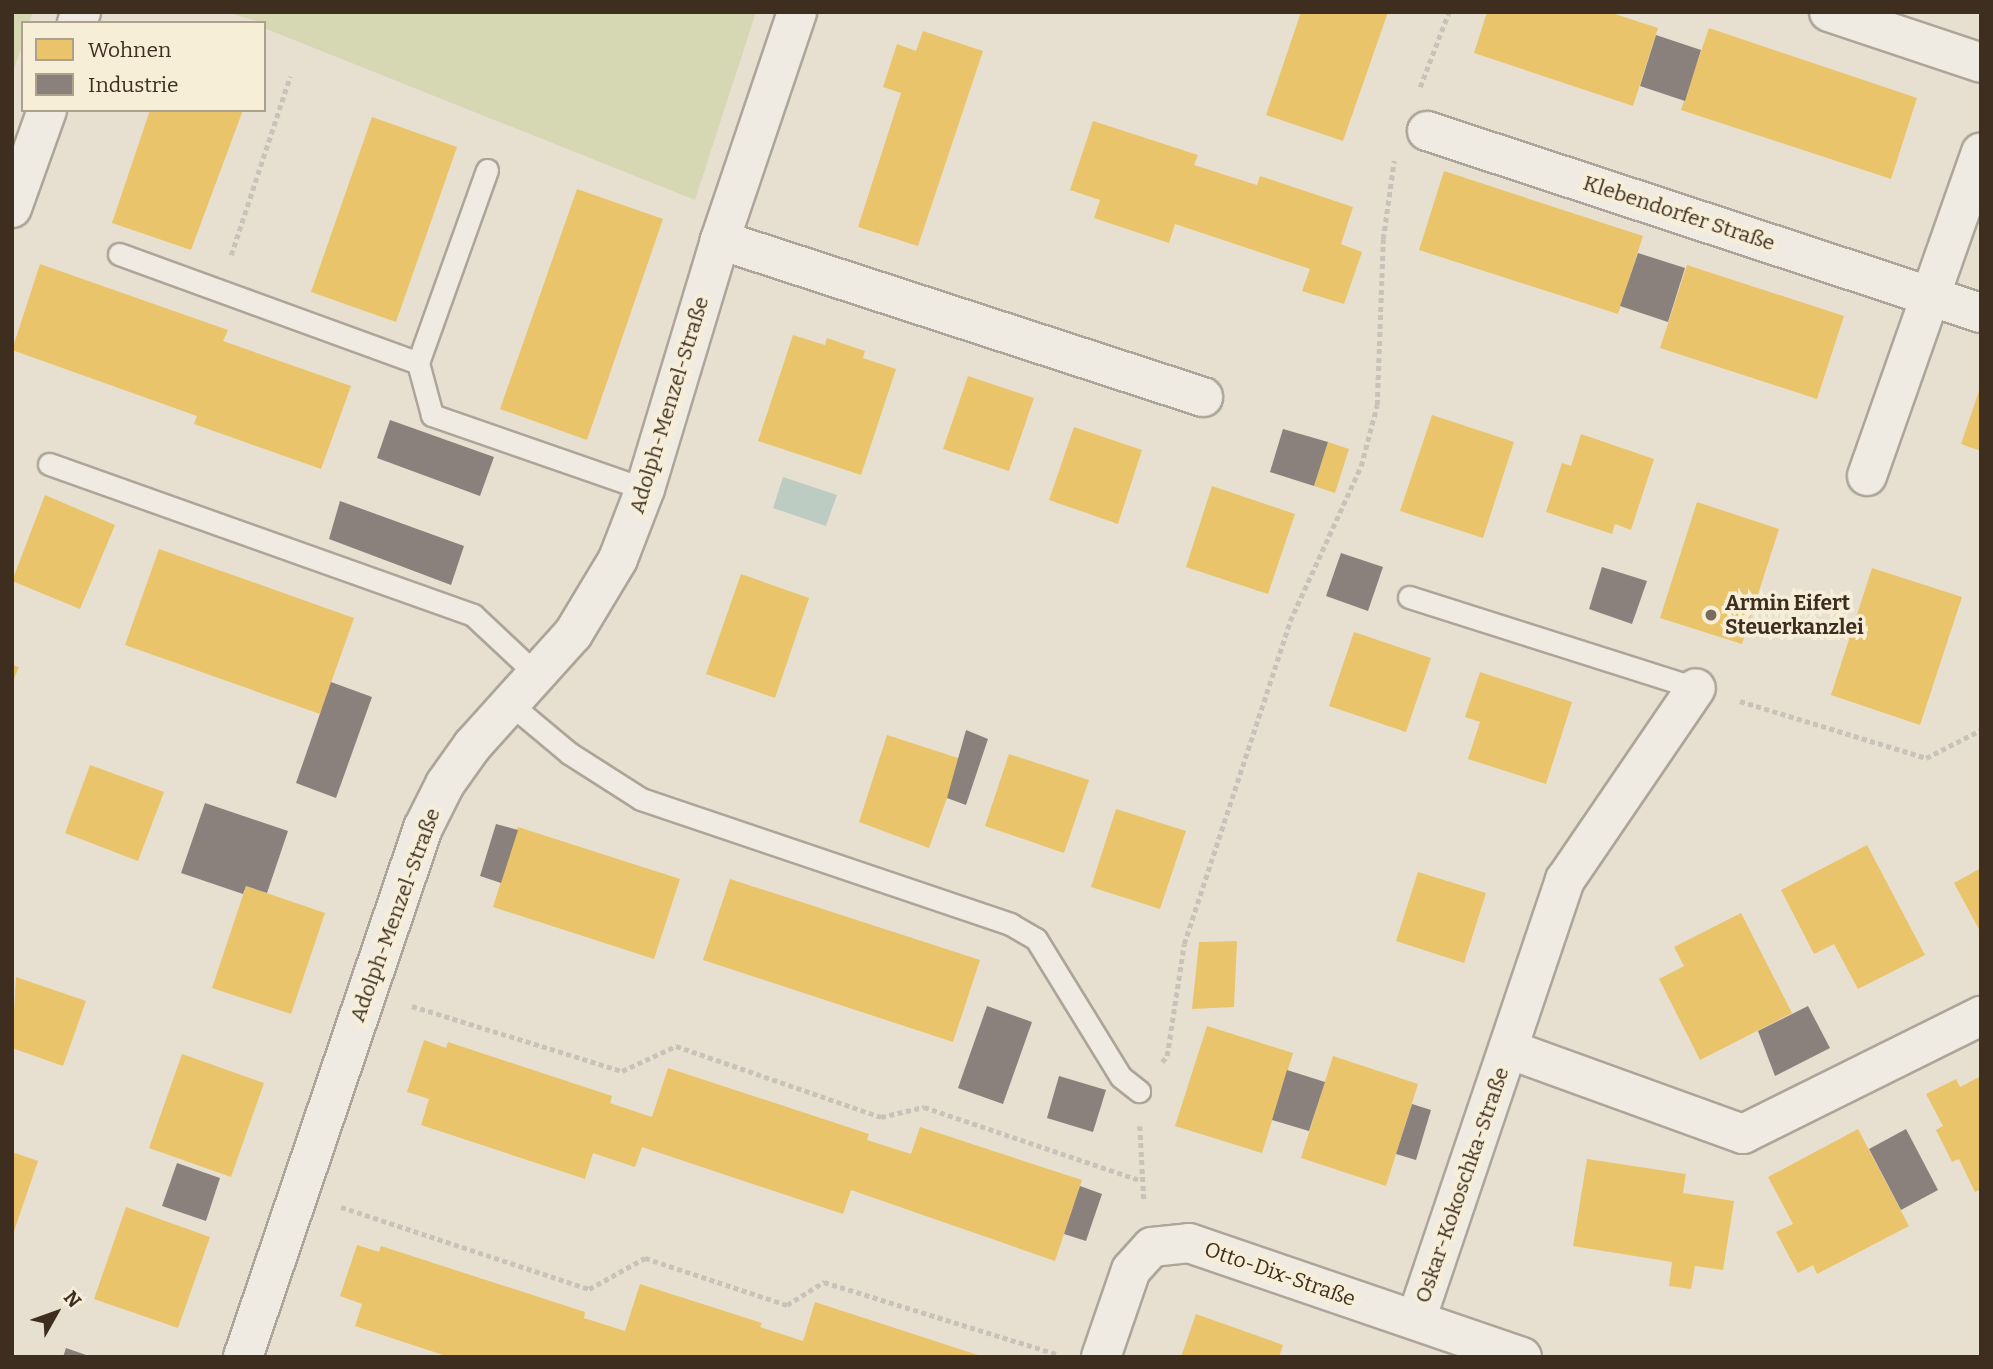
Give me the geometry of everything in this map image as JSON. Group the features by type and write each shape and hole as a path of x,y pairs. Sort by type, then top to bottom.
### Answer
{"street":[{"name":"Adolph-Menzel-Straße","path":"243,1357 300,1193 365,991 424,828 445,784 508,702 573,634 618,559 645,489 720,240 797,12"},
{"path":"1829,12 1981,63"},
{"path":"12,208 46,112"},
{"name":"Klebendorfer Straße","path":"1413,128 1981,313"},
{"path":"1867,476 1981,152"},
{"path":"720,240 1203,397"},
{"name":"Oskar-Kokoschka-Straße","path":"1416,1320 1565,880 1696,688"},
{"name":"Oskar-Kokoschka-Straße","path":"1508,1049 1744,1134 1981,1017"},
{"name":"Otto-Dix-Straße","path":"1152,1247 1189,1243 1522,1357"},
{"path":"1101,1357 1131,1270 1152,1247"}],"lane":[{"path":"487,170 418,363 432,415 645,489"},
{"path":"119,254 418,363"},
{"path":"49,464 473,615 535,673"},
{"path":"1409,597 1696,688"},
{"path":"508,702 569,753 640,799 1010,924 1036,939 1121,1077 1139,1091"}],"path":[{"path":"1152,1247 1140,1180 1139,1091 1167,1056 1184,944 1290,621 1364,454 1377,405 1383,239 1413,128 1449,12"},
{"path":"219,289 290,77"},
{"path":"1696,688 1926,758 1981,730"},
{"path":"365,991 622,1071 676,1046 881,1117 924,1107 1140,1180"},
{"path":"300,1193 589,1289 645,1258 787,1305 824,1282 1063,1357"}],"green space":[{"path":"12,12 33,12 30,21 21,21 21,49 12,74"},
{"path":"226,12 756,12 695,200 266,29 266,21"}],"shaded area":[{"path":"783,477 837,495 826,526 773,508"}],"building: Wohnen":[{"path":"1301,12 1388,12 1343,141 1266,115"},
{"path":"1487,12 1609,12 1658,28 1633,106 1474,53"},
{"path":"1709,28 1917,98 1891,179 1681,110"},
{"path":"923,31 983,51 918,246 858,227 901,93 883,87 897,44 916,51"},
{"path":"149,112 242,112 191,250 112,223"},
{"path":"372,117 457,147 396,322 311,292"},
{"path":"1093,121 1198,155 1194,165 1257,185 1260,176 1353,207 1341,244 1362,252 1344,304 1302,291 1310,269 1175,224 1169,243 1094,218 1100,200 1070,190"},
{"path":"1444,171 1643,236 1618,314 1419,250"},
{"path":"577,189 663,219 587,440 500,409"},
{"path":"40,264 228,330 223,341 351,386 321,469 194,424 197,416 12,350"},
{"path":"1687,265 1844,316 1817,399 1660,348"},
{"path":"793,335 825,345 827,338 865,351 863,358 896,369 861,475 758,441"},
{"path":"968,376 1034,398 1009,471 943,449"},
{"path":"1981,388 1981,451 1961,444"},
{"path":"1432,415 1514,442 1483,538 1400,511"},
{"path":"1074,427 1142,450 1118,524 1049,500"},
{"path":"1581,434 1654,459 1631,530 1615,524 1612,534 1546,512 1562,463 1571,466"},
{"path":"1328,442 1349,449 1335,493 1314,486"},
{"path":"1212,486 1295,514 1268,594 1186,567"},
{"path":"45,495 115,525 80,609 12,581"},
{"path":"1697,502 1779,529 1742,644 1660,618"},
{"path":"159,549 354,618 320,714 125,645"},
{"path":"1872,568 1962,597 1920,725 1831,695"},
{"path":"741,574 809,598 775,698 706,674"},
{"path":"1354,632 1431,658 1406,732 1329,706"},
{"path":"12,665 19,667 12,683"},
{"path":"1480,672 1572,702 1546,784 1468,759 1480,722 1465,717"},
{"path":"887,735 961,759 929,848 859,822"},
{"path":"1009,754 1089,780 1064,853 985,826"},
{"path":"90,765 164,792 138,861 65,833"},
{"path":"1116,809 1186,831 1160,909 1091,887"},
{"path":"518,827 680,879 654,959 493,907"},
{"path":"1867,845 1925,955 1858,989 1834,944 1814,954 1781,890"},
{"path":"1981,868 1981,933 1954,883"},
{"path":"1418,872 1486,893 1464,963 1396,941"},
{"path":"730,879 980,960 953,1042 703,960"},
{"path":"246,886 325,913 291,1014 212,988"},
{"path":"1741,913 1792,1013 1700,1060 1659,979 1684,966 1674,947"},
{"path":"1237,941 1234,1007 1192,1009 1199,942"},
{"path":"16,977 86,1001 63,1066 12,1048"},
{"path":"1207,1026 1293,1053 1262,1153 1175,1126"},
{"path":"424,1040 446,1048 448,1042 612,1096 610,1103 652,1117 668,1068 869,1134 867,1140 911,1154 920,1127 1082,1180 1055,1261 851,1190 843,1214 642,1147 635,1167 593,1153 585,1179 421,1125 429,1099 407,1092"},
{"path":"182,1054 264,1083 231,1177 149,1148"},
{"path":"1333,1056 1418,1084 1386,1186 1301,1158"},
{"path":"1981,1076 1981,1189 1975,1192 1959,1159 1952,1162 1936,1130 1943,1126 1926,1094 1956,1079 1960,1087"},
{"path":"1858,1129 1909,1226 1817,1274 1813,1265 1798,1273 1776,1232 1793,1224 1768,1177"},
{"path":"12,1152 38,1161 13,1234 12,1234"},
{"path":"1587,1159 1686,1174 1683,1193 1734,1201 1723,1270 1695,1266 1691,1289 1669,1286 1672,1262 1573,1246"},
{"path":"126,1207 210,1237 178,1328 94,1299"},
{"path":"357,1245 379,1252 381,1246 585,1312 584,1318 625,1331 640,1284 762,1323 760,1327 803,1341 815,1302 984,1357 449,1357 355,1326 362,1304 340,1296"},
{"path":"1196,1314 1283,1345 1279,1357 1181,1357"}],"building: Industrie":[{"path":"1656,35 1701,50 1685,101 1640,86"},
{"path":"1638,253 1685,268 1668,322 1620,306"},
{"path":"390,420 494,457 480,496 377,458"},
{"path":"1283,429 1328,442 1314,486 1270,472"},
{"path":"340,501 464,546 451,585 329,539"},
{"path":"1341,553 1383,567 1368,611 1326,596"},
{"path":"1602,567 1647,581 1632,624 1589,609"},
{"path":"331,682 372,697 336,798 296,783"},
{"path":"966,730 988,739 966,805 947,798"},
{"path":"205,803 288,831 267,893 246,886 243,894 181,873"},
{"path":"496,824 518,830 501,883 480,876"},
{"path":"987,1006 1032,1022 1003,1104 958,1088"},
{"path":"1808,1006 1830,1048 1775,1076 1758,1031"},
{"path":"1287,1070 1325,1082 1309,1131 1272,1120"},
{"path":"1059,1076 1106,1090 1093,1132 1047,1118"},
{"path":"1412,1104 1431,1110 1416,1160 1396,1154"},
{"path":"1906,1129 1938,1190 1901,1210 1869,1149"},
{"path":"177,1163 220,1178 206,1221 162,1206"},
{"path":"1080,1186 1102,1194 1086,1241 1064,1234"},
{"path":"66,1348 89,1356 89,1357 63,1357"}],"place":[{"name":"Armin Eifert Steuerkanzlei","path":"1711,615"}]}
